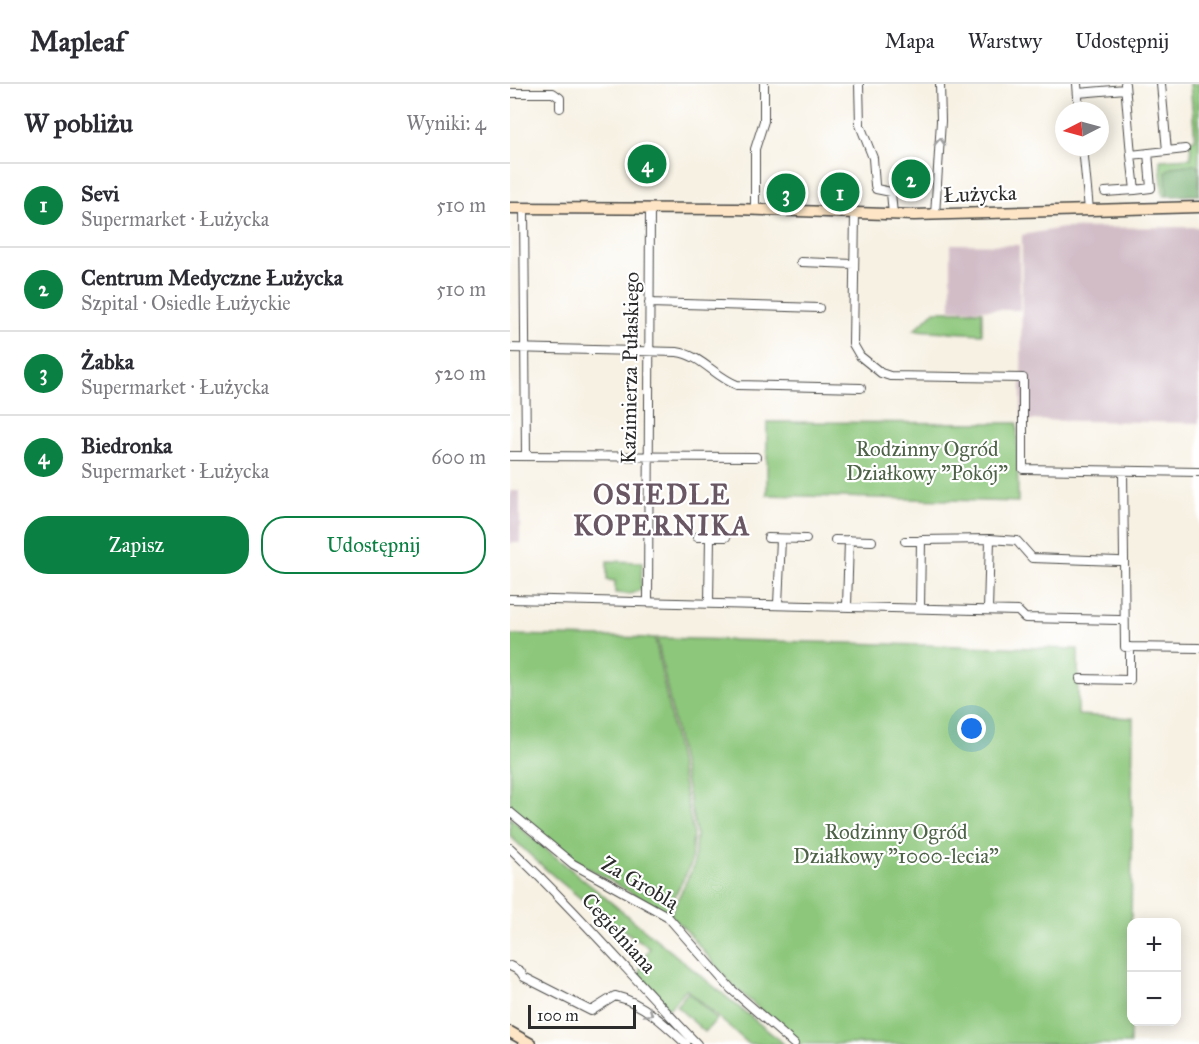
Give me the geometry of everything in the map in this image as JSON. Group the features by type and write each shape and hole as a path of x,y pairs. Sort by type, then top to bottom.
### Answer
{"street":[{"path":"755,210 755,149 764,122 764,84"},
{"path":"859,84 861,125 873,158 875,187 891,192 893,215"},
{"path":"935,215 941,121 940,84"},
{"path":"1077,84 1078,102"},
{"path":"1161,84 1167,151"},
{"path":"1078,93 1125,86 1135,190"},
{"path":"510,93 554,93 560,98 560,108"},
{"path":"1131,154 1185,149"},
{"path":"1104,192 1151,188 1148,153"},
{"path":"1084,156 1089,210"},
{"name":"Łużycka","path":"510,208 755,210 935,215 1199,207"},
{"path":"525,208 526,456"},
{"name":"Kazimierza Pułaskiego","path":"648,600 650,209"},
{"path":"855,213 853,344 860,356 881,373 890,376 1023,378 1023,469 1199,472"},
{"path":"801,262 854,264"},
{"path":"649,303 819,308"},
{"path":"510,348 689,353 726,381 737,385 861,388"},
{"path":"510,456 756,457"},
{"path":"1123,471 1125,647 1199,648"},
{"path":"697,537 726,537"},
{"path":"709,602 710,537"},
{"path":"768,538 806,539"},
{"path":"778,604 781,539"},
{"path":"835,540 872,541"},
{"path":"847,606 849,540"},
{"path":"988,610 990,540"},
{"path":"905,541 1017,541 1032,558 1118,561"},
{"path":"920,608 921,542"},
{"path":"510,599 648,600 1018,611 1025,618 1119,620"},
{"path":"1080,679 1130,680 1130,647"},
{"name":"Za Groblą","path":"510,812 573,864 667,916 681,928 731,989 794,1044"},
{"name":"Cegielniana","path":"510,848 572,907 604,946 697,1044"},
{"path":"510,966 520,971 524,977 591,1011 615,996 634,1004 686,1044"},
{"path":"510,1032 531,1044"}],"shaded area":[{"path":"1199,227 1199,423 1021,420 1022,235 1063,228"},
{"path":"951,244 1019,245 1020,310 951,309"},
{"path":"510,491 520,491 520,543 510,543"}],"green space":[{"path":"1190,84 1199,84 1199,195 1163,196 1160,160 1191,158 1190,140 1195,139"},
{"path":"1194,164 1199,166 1199,195 1167,196 1166,172 1171,167"},
{"path":"935,311 982,311 982,334 914,330"},
{"name":"Rodzinny Ogród Działkowy \"Pokój\"","path":"767,422 1017,423 1018,502 767,495"},
{"path":"607,561 642,562 641,590 630,594 615,593 615,581 607,580"},
{"path":"510,635 655,638 693,833 691,864 666,913 564,854 510,808"},
{"name":"Rodzinny Ogród Działkowy \"1000-lecia\"","path":"657,638 1078,649 1078,715 1133,718 1131,918 1127,918 1127,1026 1130,1026 1130,1044 799,1044 731,984 685,929 670,915 694,865 696,833"},
{"path":"510,817 524,831 784,1044 749,1044 686,989 669,1009 639,980 641,961 650,948 595,910 526,852 510,836"},
{"path":"688,992 717,1019 705,1032 676,1006"}],"place":[{"name":"Biedronka","path":"647,164"},
{"name":"Centrum Medyczne Łużycka","path":"911,179"},
{"name":"Sevi","path":"840,192"},
{"name":"Żabka","path":"786,193"}],"district":[{"name":"OSIEDLE KOPERNIKA","path":"662,510"}]}
